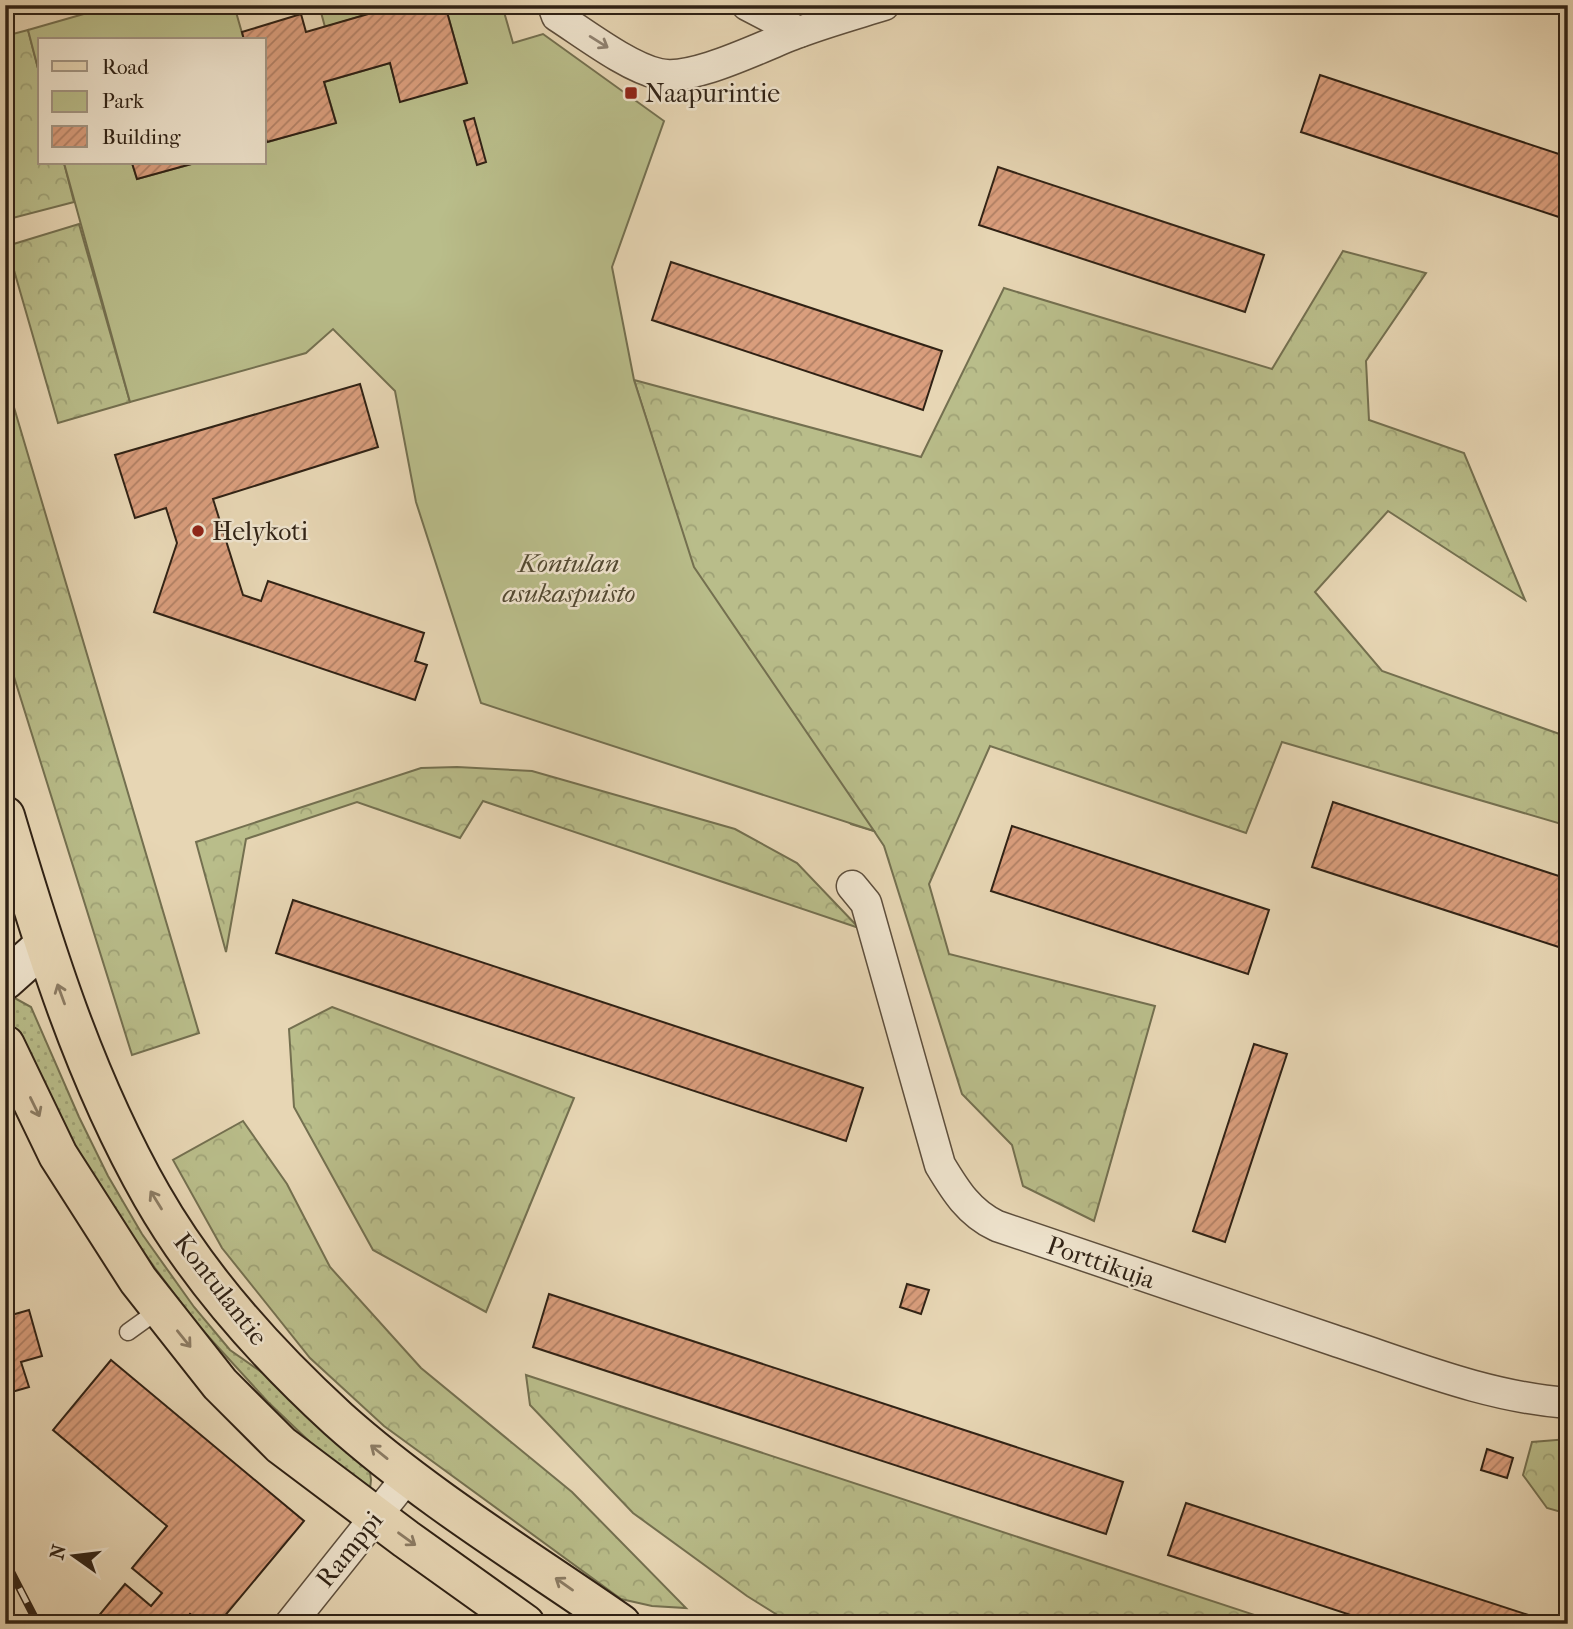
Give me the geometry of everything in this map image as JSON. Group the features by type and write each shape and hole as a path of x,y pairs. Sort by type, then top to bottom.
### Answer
{"main road":[{"name":"Kontulantie","path":"5,817 43,946 81,1049 117,1131 153,1198 200,1268 239,1317 287,1370 340,1420 409,1475 621,1624"},
{"path":"5,951 43,946"},
{"path":"5,980 43,946"},
{"path":"5,1045 58,1155 138,1280 220,1384 281,1444 525,1624"}],"street":[{"path":"553,5 557,16 640,68 662,75 681,75 709,67 799,32 884,5"},
{"path":"747,5 799,32"},
{"name":"Porttikuja","path":"852,886 866,903 940,1165 959,1196 980,1216 997,1226 1481,1389 1529,1399 1568,1403"},
{"name":"Ramppi","path":"290,1624 409,1475"}],"lane":[{"path":"128,1332 160,1308"}],"green space":[{"path":"115,5 234,5 243,38 38,38 38,68 28,30"},
{"path":"319,5 373,5 375,12 325,27"},
{"name":"Kontulan asukaspuisto","path":"445,5 502,5 513,43 543,34 664,121 612,267 634,380 694,567 874,831 481,703 416,502 395,391 333,329 306,353 130,402 64,164 132,164 137,179 191,164 266,164 266,137 268,142 336,122 324,82 390,63 400,101 467,83"},
{"path":"28,30 38,68 38,164 64,164 74,202 5,220 5,36"},
{"path":"79,224 130,402 58,423 7,246"},
{"path":"1343,251 1426,273 1366,361 1369,420 1464,453 1525,600 1388,511 1315,592 1382,671 1568,737 1568,826 1282,742 1246,833 990,746 929,884 949,954 1155,1006 1094,1221 1023,1186 1012,1145 962,1094 884,846 874,831 851,824 740,716 634,380 921,457 1004,288 1272,369"},
{"path":"5,377 199,1033 132,1055 5,648"},
{"path":"421,768 532,771 735,829 797,863 859,928 483,801 460,838 357,802 246,839 226,952 196,842"},
{"path":"11,996 31,1007 108,1176 142,1234 194,1307 230,1350 287,1390 369,1465 370,1489 311,1443 268,1402 196,1323 155,1268 93,1180 5,1015 5,997"},
{"path":"332,1007 574,1098 486,1312 373,1250 294,1107 289,1029"},
{"path":"243,1121 287,1184 330,1267 421,1368 572,1492 686,1608 652,1606 621,1599 384,1426 310,1358 222,1248 173,1160"},
{"path":"526,1375 1282,1624 792,1624 747,1596 633,1513 530,1405"},
{"path":"1568,1439 1568,1514 1547,1508 1523,1475 1532,1442"}],"building":[{"path":"373,5 445,5 467,83 400,102 390,63 324,82 336,123 267,142 266,38 244,38 242,32 301,14 306,32 375,12"},
{"path":"1320,75 1568,157 1568,220 1301,132"},
{"path":"474,118 486,162 477,165 464,121"},
{"path":"132,164 191,164 137,179"},
{"path":"998,167 1264,255 1245,312 979,225"},
{"path":"671,262 942,351 923,410 652,320"},
{"name":"Helykoti","path":"360,384 378,447 213,499 243,595 261,601 268,581 424,633 415,661 427,665 415,700 154,612 177,543 166,508 135,518 115,455"},
{"path":"1333,802 1568,879 1568,950 1312,867"},
{"path":"1012,826 1269,910 1248,974 991,891"},
{"path":"293,900 863,1088 846,1141 276,953"},
{"path":"1254,1044 1287,1054 1225,1242 1193,1231"},
{"path":"907,1284 929,1290 921,1314 900,1307"},
{"path":"549,1294 1123,1482 1106,1534 533,1347"},
{"path":"5,1309 8,1316 29,1310 42,1356 21,1362 29,1387 5,1394"},
{"path":"111,1360 304,1521 218,1624 202,1624 190,1614 182,1624 102,1624 96,1619 125,1584 151,1606 162,1593 132,1568 167,1526 53,1430"},
{"path":"1487,1449 1513,1458 1507,1478 1481,1470"},
{"path":"1186,1503 1556,1624 1378,1624 1168,1555"}],"railway":[{"path":"5,1560 38,1624"}],"place":[{"name":"Naapurintie","path":"631,93"},
{"name":"Helykoti","path":"198,531"}]}
